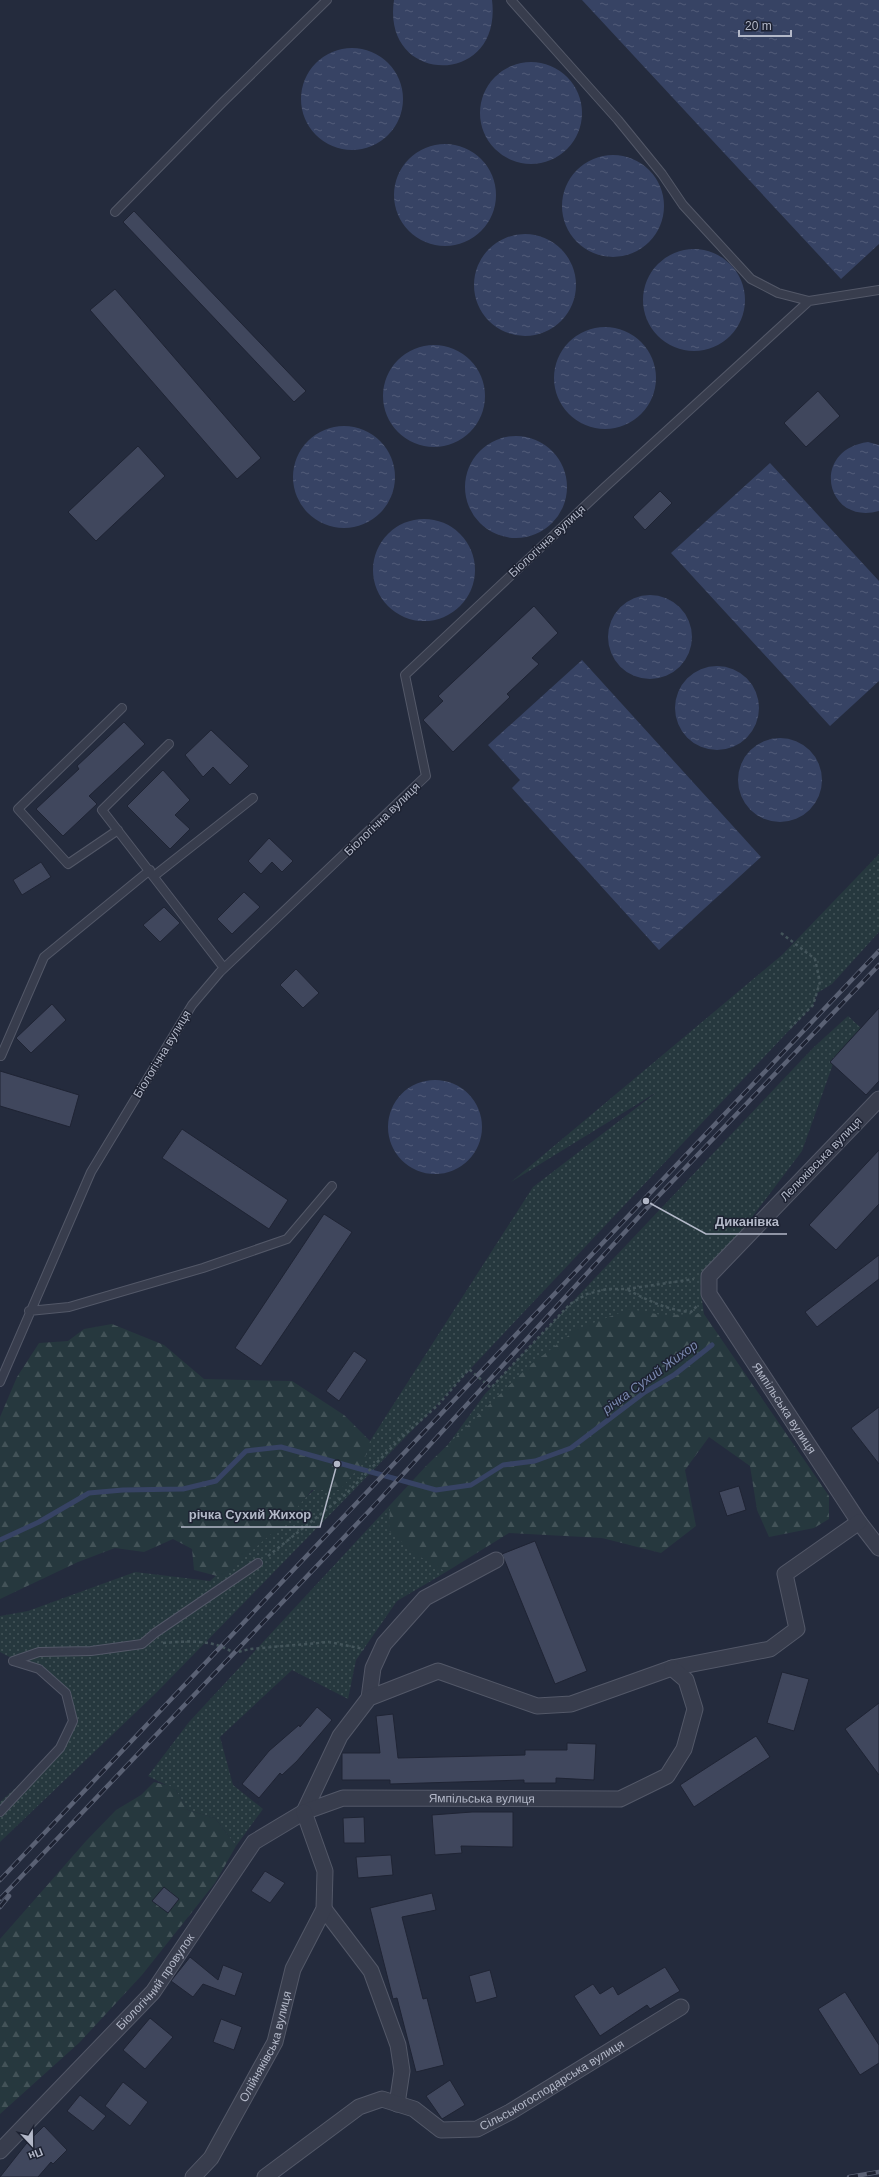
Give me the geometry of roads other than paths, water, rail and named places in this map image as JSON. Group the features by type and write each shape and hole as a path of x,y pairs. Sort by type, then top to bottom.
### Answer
{"street":[{"name":"Лелюківська вулиця","path":"709,1294 709,1276 879,1099"},
{"name":"Ямпільська вулиця","path":"709,1294 859,1522 879,1548"},
{"path":"369,1698 438,1671 537,1706 571,1704 672,1668 770,1649 797,1629 785,1574 859,1522"},
{"path":"304,1812 340,1736 369,1698 373,1668 384,1644 425,1598 496,1560"},
{"name":"Ямпільська вулиця","path":"304,1812 343,1798 620,1799 667,1776 684,1749 695,1709 686,1680 672,1668"},
{"name":"Олійняківська вулиця","path":"193,2177 211,2158 275,2042 293,1969 324,1909 325,1872 304,1812"},
{"name":"Біологічний провулок","path":"0,2151 153,1992 254,1842 304,1812"},
{"path":"324,1909 371,1972 398,2045 402,2071 396,2104"},
{"name":"Сільськогосподарська вулиця","path":"265,2177 359,2107 382,2099 414,2109 441,2130 477,2129 510,2112 681,2007"}],"lane":[{"path":"116,212 223,102 327,0"},
{"path":"511,0 618,120 662,174 683,205 751,279 778,293 810,301 879,290"},
{"name":"Біологічна вулиця","path":"0,1382 29,1311 91,1172 192,1005 224,968 426,776 405,675 604,488 810,301"},
{"path":"118,830 68,864 18,809 122,708"},
{"path":"169,744 102,810 224,968"},
{"path":"1,1056 44,957 152,873 254,798"},
{"path":"29,1311 69,1307 203,1268 287,1239 332,1186"},
{"path":"0,1812 60,1748 73,1721 66,1693 39,1669 13,1660 39,1652 91,1651 142,1644 155,1633 258,1563"}],"water":[{"path":"394,0 492,0 490,29 480,49 462,61 442,65 422,61 405,49 395,28"},
{"path":"582,0 879,0 879,244 841,279"},
{"path":"352,48 372,52 388,63 399,79 403,99 399,119 388,135 372,146 352,150 332,146 316,135 305,119 301,99 305,79 316,63 332,52"},
{"path":"531,62 551,66 559,70 567,77 574,85 578,93 582,113 578,133 574,141 567,149 559,156 551,160 531,164 511,160 503,156 495,149 488,141 484,133 480,113 484,93 488,85 495,77 503,70 511,66"},
{"path":"445,144 465,148 473,152 481,159 488,167 492,175 496,195 492,215 488,223 481,231 473,238 465,242 445,246 425,242 417,238 409,231 402,223 398,215 394,195 398,175 402,167 409,159 417,152 425,148"},
{"path":"613,155 633,159 641,163 649,170 656,178 660,186 664,206 660,226 656,234 649,242 641,249 633,253 613,257 593,253 585,249 577,242 570,234 566,226 562,206 566,186 570,178 577,170 585,163 593,159"},
{"path":"525,234 545,238 561,249 572,265 576,285 572,305 561,321 545,332 525,336 505,332 489,321 478,305 474,285 478,265 489,249 505,238"},
{"path":"694,249 714,253 722,257 730,264 737,272 741,280 745,300 741,320 737,328 730,336 722,343 714,347 694,351 674,347 666,343 658,336 651,328 647,320 643,300 647,280 651,272 658,264 666,257 674,253"},
{"path":"605,327 625,331 641,342 652,358 656,378 652,398 641,414 625,425 605,429 585,425 569,414 558,398 554,378 558,358 569,342 585,331"},
{"path":"434,345 454,349 470,360 481,376 485,396 481,416 470,432 454,443 434,447 414,443 398,432 387,416 383,396 387,376 398,360 414,349"},
{"path":"344,426 364,430 380,441 391,457 395,477 391,497 380,513 364,524 344,528 324,524 308,513 297,497 293,477 297,457 308,441 324,430"},
{"path":"516,436 536,440 552,451 563,467 567,487 563,507 552,523 536,534 516,538 496,534 480,523 469,507 465,487 469,467 480,451 496,440"},
{"path":"868,442 879,445 879,511 861,513 847,508 837,498 832,485 832,471 837,458 849,448"},
{"path":"770,463 879,581 879,681 830,726 671,553"},
{"path":"424,519 444,523 460,534 471,550 475,570 471,590 460,606 444,617 424,621 404,617 388,606 377,590 373,570 377,550 388,534 404,523"},
{"path":"650,595 666,598 680,607 689,621 692,637 689,653 680,667 666,676 650,679 634,676 620,667 611,653 608,637 611,621 620,607 634,598"},
{"path":"582,660 761,857 659,950 512,788 520,780 488,745"},
{"path":"717,666 733,669 747,678 756,692 759,708 756,724 747,738 733,747 717,750 701,747 687,738 678,724 675,708 678,692 687,678 701,669"},
{"path":"780,738 796,741 810,750 819,764 822,780 819,796 810,810 796,819 780,822 764,819 750,810 741,796 738,780 741,764 750,750 764,741"},
{"path":"426,1080 444,1080 453,1083 469,1093 479,1109 482,1118 482,1136 479,1145 469,1161 453,1171 444,1174 426,1174 417,1171 401,1161 391,1145 388,1136 388,1118 391,1109 401,1093 417,1083"}],"waterway":[{"name":"річка Сухий Жихор","path":"0,1540 39,1522 89,1493 123,1490 183,1489 216,1481 246,1451 281,1447 436,1490 471,1485 503,1465 535,1461 571,1448 645,1392 674,1375 712,1345"}],"railway":[{"path":"0,1880 879,951"},
{"path":"0,1899 372,1508 647,1208 879,965"},
{"path":"0,1907 9,1896"},
{"path":"849,2177 879,2172"}],"place":[{"name":"Диканівка","path":"646,1201"},
{"name":"річка Сухий Жихор","path":"337,1464"}]}
